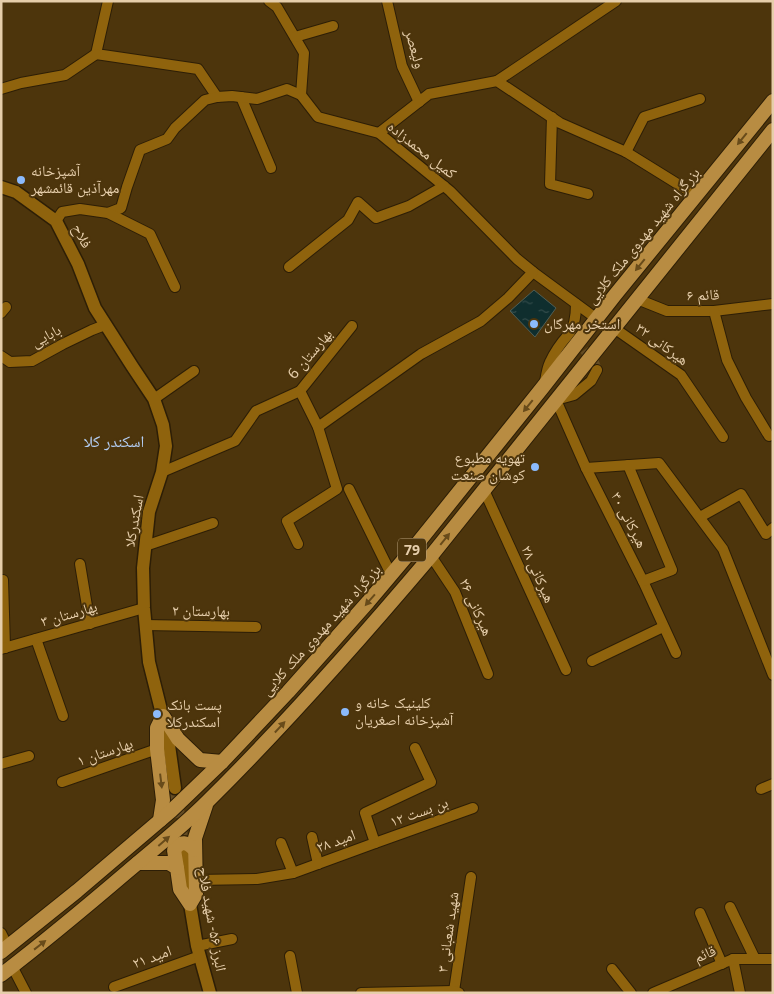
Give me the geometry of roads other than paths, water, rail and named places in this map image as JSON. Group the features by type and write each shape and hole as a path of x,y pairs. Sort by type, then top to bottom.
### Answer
{"highway":[{"name":"بزرگراه شهید مهدوی ملک کلایی","path":"5,949 70,897 160,820 222,762 301,678 392,574 773,101"},
{"name":"79","path":"7,971 60,929 183,825 308,697 431,556 773,130"},
{"path":"163,716 178,739 200,760 222,762"},
{"path":"160,820 163,800 157,749 157,728 163,716"},
{"path":"189,850 207,802"},
{"path":"184,843 189,844 189,850 196,880 196,894 190,904 180,889 174,850 178,845 184,843"},
{"path":"138,863 169,863 177,868"}],"street":[{"path":"96,54 108,1"},
{"path":"108,213 121,208 140,150 167,138 205,100 232,96 257,99 287,89 301,95 304,53 277,7 269,1"},
{"name":"ولیعصر","path":"388,1 402,66 419,102"},
{"path":"379,133 429,94 497,81 616,1"},
{"path":"295,37 333,26"},
{"path":"1,89 21,83 65,75 96,54 198,69 217,97"},
{"path":"497,81 560,123 626,152 697,196"},
{"name":"کمیل محمدزاده","path":"301,95 318,117 379,133 444,186 517,259 596,319"},
{"path":"241,97 272,168"},
{"path":"626,152 644,117 700,99"},
{"path":"552,117 550,184 588,194"},
{"path":"289,266 348,220 358,202 376,218 409,206 444,186"},
{"name":"فلاح","path":"1,187 16,192 56,221 78,264 95,308 105,325"},
{"path":"56,221 62,212 80,209 108,213 150,234 175,287"},
{"path":"318,426 421,354 481,321 508,298 533,272"},
{"name":"قائم ۶","path":"637,300 667,311 714,311 773,304"},
{"path":"543,388 549,364 573,326 576,316 576,304"},
{"path":"714,311 727,360 746,398 769,436"},
{"name":"بابایی","path":"1,356 10,362 32,361 63,344 105,325"},
{"name":"اسکندرکلا","path":"105,325 154,399 163,425 166,446 162,472 149,512 145,546 143,568 144,608 150,662 168,738 175,788"},
{"name":"بهارستان 6","path":"162,472 235,441 256,412 300,391 352,326"},
{"name":"هیرکانی ۳۲","path":"614,328 681,375 723,437"},
{"path":"556,400 574,395 591,381 597,370"},
{"path":"154,399 194,371"},
{"path":"298,544 286,521 337,490 318,426 300,391"},
{"name":"هیرکانی ۳۰","path":"556,400 586,468 643,581 676,654"},
{"path":"586,468 659,463 723,549 773,675"},
{"path":"628,465 672,570 643,581"},
{"path":"349,490 392,574"},
{"name":"هیرکانی ۲۸","path":"484,490 566,670"},
{"path":"700,517 741,494 766,534 773,528"},
{"path":"145,546 213,523"},
{"name":"هیرکانی ۲۶","path":"431,556 455,592 488,674"},
{"path":"80,564 90,624"},
{"path":"3,580 3,648"},
{"name":"بهارستان ۳","path":"3,648 144,608"},
{"name":"بهارستان ۲","path":"145,625 256,628"},
{"path":"592,661 663,627"},
{"path":"36,639 63,716"},
{"name":"امید ۲۸","path":"196,880 257,878 292,873 375,843 365,813 431,782 415,748"},
{"name":"بهارستان ۱","path":"62,782 157,749"},
{"path":"1,764 29,756"},
{"path":"761,789 773,784"},
{"name":"بن بست ۱۲","path":"375,843 473,808"},
{"path":"312,837 318,864"},
{"path":"281,844 292,873"},
{"name":"البرز ۵۶- شهید فلاح","path":"189,850 190,904 198,951 210,993"},
{"name":"شهید شعبانی ۳","path":"457,992 471,877"},
{"path":"730,907 754,959"},
{"path":"700,913 722,964"},
{"path":"1,933 5,949"},
{"name":"امید ۲۱","path":"114,987 198,951 232,939"},
{"path":"290,956 297,993"},
{"path":"733,959 740,993"},
{"name":"قائم","path":"653,993 679,988 733,959 773,960"},
{"path":"612,969 631,993"},
{"path":"7,971 26,993"},
{"path":"360,993 457,992"}],"water":[{"name":"استخر مهرگان","path":"534,290 556,308 535,337 510,311"}],"tunnel":[{"path":"575,338 594,362 597,370"},
{"path":"175,788 184,851"}],"place":[{"name":"آشپزخانه مهرآذین قائمشهر","path":"21,180"},
{"name":"استخر مهرگان","path":"534,324"},
{"name":"تهویه مطبوع کوشان صنعت","path":"535,467"},
{"name":"کلینیک خانه و آشپزخانه اصغریان","path":"345,712"},
{"name":"پست بانک اسکندرکلا","path":"157,714"}],"district":[{"name":"اسکندر کلا","path":"114,441"}]}
